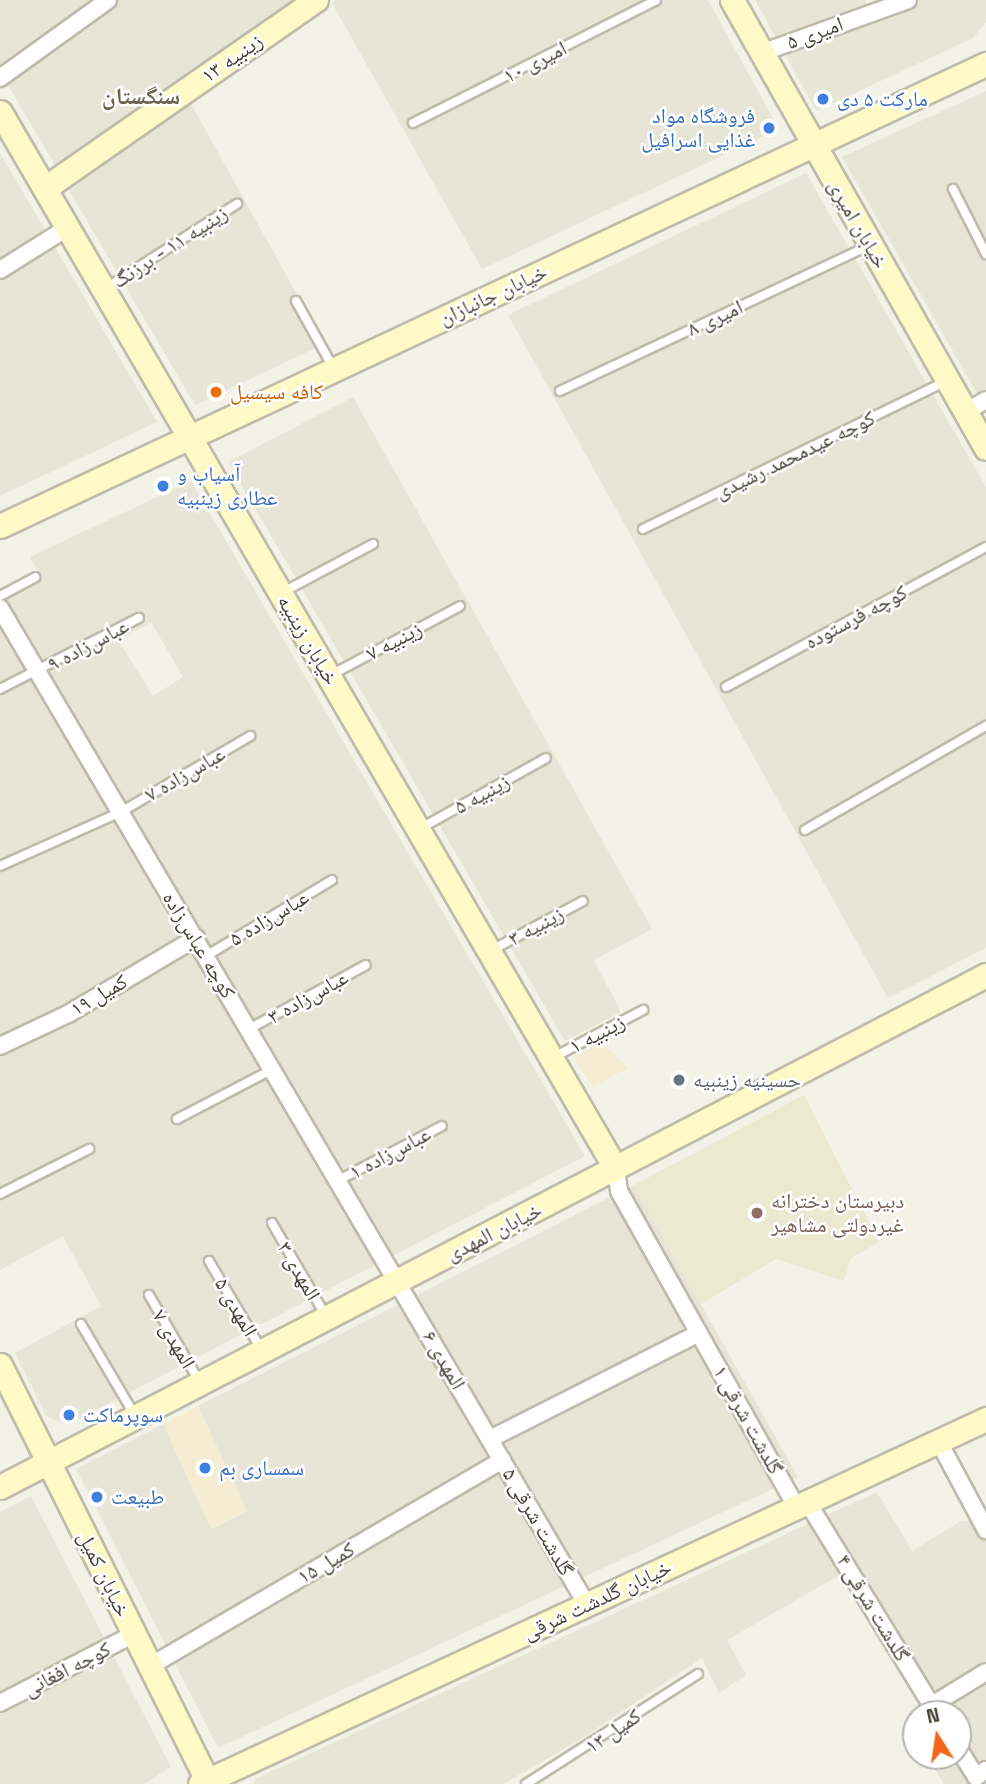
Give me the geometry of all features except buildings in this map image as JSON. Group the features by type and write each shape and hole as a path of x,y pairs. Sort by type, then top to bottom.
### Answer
{"street":[{"path":"0,78 108,0"},
{"name":"زینبیه ۱۳","path":"45,188 316,0"},
{"name":"خیابان امیری","path":"732,0 986,448"},
{"name":"امیری ۵","path":"761,53 908,0"},
{"name":"خیابان جانبازان","path":"0,526 986,64"},
{"name":"خیابان زینبیه","path":"0,112 616,1169"},
{"path":"0,270 67,228"},
{"path":"966,412 986,400"},
{"name":"کوچه عباس‌زاده","path":"0,608 399,1282"},
{"name":"کمیل ۱۹","path":"0,1046 68,1014 195,938"},
{"name":"خیابان المهدی","path":"0,1487 986,975"},
{"name":"گلدشت شرقی ۱","path":"616,1169 619,1191 699,1333 802,1505"},
{"name":"المهدی ۶","path":"399,1282 490,1439"},
{"path":"490,1439 699,1333"},
{"name":"خیابان کمیل","path":"0,1365 150,1666 205,1783"},
{"name":"خیابان گلدشت شرقی","path":"205,1783 986,1419"},
{"name":"گلدشت شرقی ۵","path":"490,1439 587,1605"},
{"path":"939,1442 986,1530"},
{"name":"کمیل ۱۵","path":"150,1666 502,1460"},
{"name":"گلدشت شرقی ۴","path":"802,1505 928,1700"},
{"name":"کوچه افغانی","path":"0,1703 134,1634"},
{"path":"948,1700 986,1672"}],"lane":[{"name":"امیری ۱۰","path":"413,124 656,0"},
{"path":"953,189 986,254"},
{"name":"زینبیه ۱۱ - برزنگ","path":"104,290 237,204"},
{"name":"امیری ۸","path":"560,391 870,245"},
{"path":"296,301 335,370"},
{"name":"کوچه عیدمحمد رشیدی","path":"643,529 948,381"},
{"path":"281,593 373,544"},
{"name":"کوچه فرستوده","path":"726,687 986,547"},
{"path":"0,596 35,577"},
{"name":"زینبیه ۷","path":"329,676 460,606"},
{"name":"عباس‌زاده ۹","path":"0,689 139,618"},
{"path":"805,830 986,726"},
{"name":"عباس‌زاده ۷","path":"0,866 121,812 250,736"},
{"name":"زینبیه ۵","path":"418,829 546,758"},
{"name":"عباس‌زاده ۵","path":"206,957 332,880"},
{"name":"زینبیه ۳","path":"489,951 583,901"},
{"name":"عباس‌زاده ۳","path":"249,1029 366,965"},
{"name":"زینبیه ۱","path":"552,1059 643,1010"},
{"path":"177,1119 273,1069"},
{"name":"عباس‌زاده ۱","path":"339,1180 442,1126"},
{"path":"0,1194 89,1149"},
{"name":"المهدی ۳","path":"272,1223 327,1318"},
{"name":"المهدی ۵","path":"209,1261 262,1352"},
{"name":"المهدی ۷","path":"149,1295 200,1384"},
{"path":"81,1324 135,1417"},
{"name":"کمیل ۱۳","path":"526,1784 698,1674"}],"shaded area":[{"path":"0,0 297,0 56,167 0,71"},
{"path":"336,0 708,0 779,129 482,269 332,3"},
{"path":"755,0 864,0 868,6 885,0 986,0 986,22 973,38 816,111"},
{"path":"986,91 986,409 842,157"},
{"path":"190,102 298,296 292,300 318,347 195,405 67,187"},
{"path":"0,153 157,422 0,496"},
{"path":"806,173 986,487 986,948 888,998 508,315"},
{"path":"353,397 652,929 594,960 621,1012 565,1041 228,462"},
{"path":"191,481 585,1156 67,1425 46,1416 15,1353 101,1306 63,1236 0,1270 0,603 42,579 30,557","holes":["151,622 183,677 153,696 118,640"]},
{"path":"601,1042 628,1068 592,1087 574,1057"},
{"name":"دبیرستان دخترانه غیردولتی مشاهیر","path":"804,1095 879,1242 851,1258 844,1281 776,1259 701,1304 634,1185"},
{"path":"634,1185 798,1477 218,1748 76,1469 163,1424 212,1529 247,1511 198,1406"},
{"name":"سمساری بم","path":"198,1406 247,1511 211,1529 163,1424"},
{"path":"877,1492 912,1551 961,1521 986,1522 986,1784 944,1784 935,1770 972,1770 972,1700 939,1700 857,1565 727,1640 746,1675 719,1693 702,1658 575,1743 503,1784 254,1784 255,1779"},
{"path":"31,1496 171,1767 144,1784 0,1784 0,1512"}],"place":[{"name":"مارکت ۵ دی","path":"823,99"},
{"name":"فروشگاه مواد غذایی اسرافیل","path":"769,128"},
{"name":"کافه سیسیل","path":"216,392"},
{"name":"آسیاب و عطاری زینبیه","path":"163,486"},
{"name":"حسینیه زینبیه","path":"679,1080"},
{"name":"دبیرستان دخترانه غیردولتی مشاهیر","path":"757,1213"},
{"name":"سوپرماکت","path":"69,1415"},
{"name":"سمساری بم","path":"205,1468"},
{"name":"طبیعت","path":"97,1497"}],"district":[{"name":"سنگستان","path":"141,96"}]}
